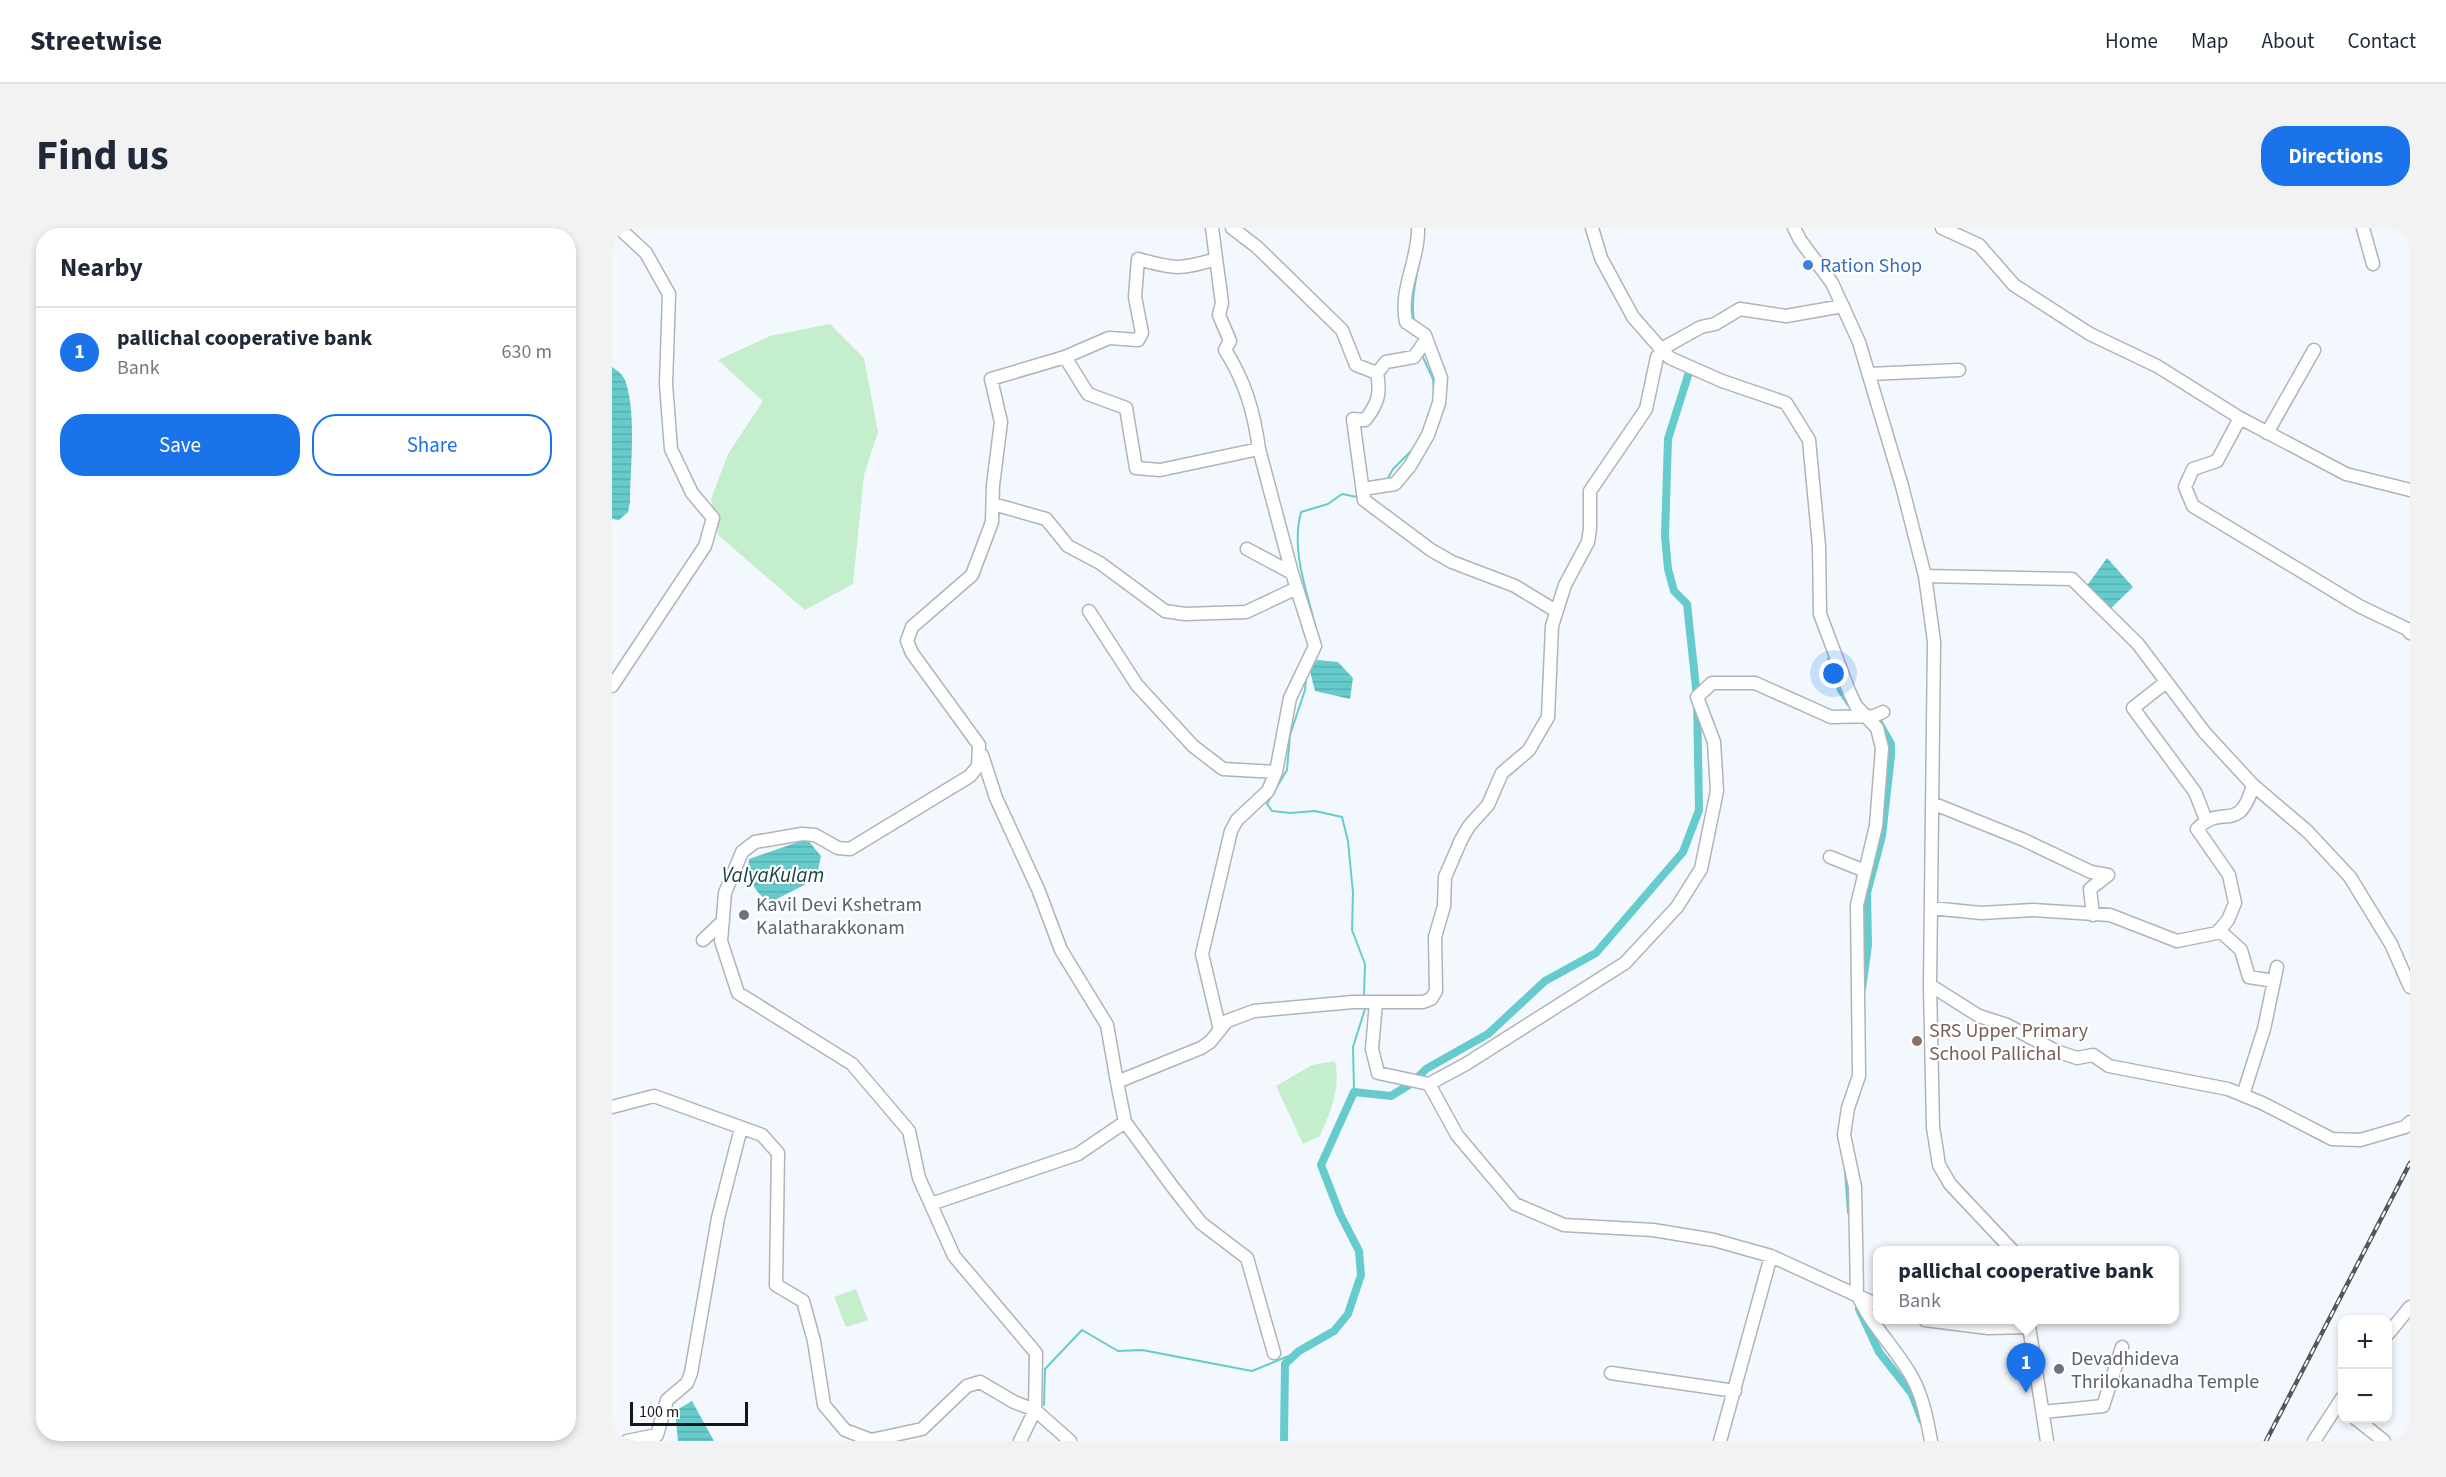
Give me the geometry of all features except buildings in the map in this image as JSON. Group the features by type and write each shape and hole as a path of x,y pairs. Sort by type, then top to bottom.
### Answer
{"street":[{"path":"612,686 705,546 713,518 692,494 671,449 666,384 669,294 646,253 619,228"},
{"path":"1212,228 1222,303 1219,315 1230,341 1225,350 1240,373 1255,414 1259,449 1292,573 1315,646 1290,698 1276,772 1268,791 1237,820 1231,831 1205,933 1202,954 1220,1030"},
{"path":"1232,228 1257,247 1342,330 1356,365 1377,373"},
{"path":"1363,489 1395,484 1410,466 1428,435 1439,403 1441,378 1425,335 1406,322 1403,308 1418,241 1418,228"},
{"path":"1592,228 1601,258 1633,317 1670,358 1722,381 1786,403 1809,440 1819,546 1820,614 1856,706 1877,728 1882,764 1876,826 1857,905 1859,1076 1848,1108 1844,1135 1855,1187 1857,1293 1873,1321"},
{"path":"1794,228 1800,240 1832,283 1869,374 1925,576 1934,641 1930,985 1933,1127 1939,1165 1950,1184 2007,1246"},
{"path":"1942,228 1979,245 2014,285 2090,334 2157,366 2240,418 2346,474 2410,490"},
{"path":"2363,228 2373,264"},
{"path":"1216,259 1184,268 1172,268 1138,258 1135,297 1142,333 1138,340 1109,338 1065,357 991,378 1001,422 992,522 972,575 912,627 907,641 912,653 979,746 996,798 1038,890 1061,950 1107,1025 1125,1122 1202,1223 1247,1258 1274,1353"},
{"path":"1117,1082 1201,1048 1227,1021 1254,1011 1376,1002 1423,1002 1434,996 1436,986 1435,937 1444,906 1445,876 1461,840 1469,826 1488,805 1502,773 1529,750 1548,717 1550,642 1556,611 1565,585 1588,542 1590,491 1646,409 1657,357 1662,350 1679,338 1715,324 1740,309 1786,316 1843,306"},
{"path":"1377,373 1386,362 1413,357 1426,340"},
{"path":"2267,433 2314,350"},
{"path":"1065,357 1088,394 1126,408 1136,468 1160,470 1259,449"},
{"path":"1869,374 1959,370"},
{"path":"1377,373 1381,390 1375,408 1365,420 1353,419 1364,500 1431,550 1452,562 1515,586 1556,611"},
{"path":"2240,418 2217,462 2193,469 2185,487 2193,506 2359,606 2407,629 2410,633"},
{"path":"993,504 1046,519 1068,546 1100,564 1165,611 1185,614 1246,612 1297,588"},
{"path":"1247,549 1292,573"},
{"path":"1925,576 2072,579 2138,644 2205,733 2253,785 2307,831 2350,877 2391,944 2410,987"},
{"path":"1089,611 1137,685 1193,746 1223,769 1276,772"},
{"path":"2166,682 2133,708 2195,792 2206,820"},
{"path":"1376,1002 1372,1049 1378,1073 1429,1084 1466,1064 1625,963 1677,907 1701,869 1717,791 1714,742 1697,697 1712,683 1755,683 1831,717 1865,716 1883,712"},
{"path":"979,746 978,766 970,776 850,849 838,848 815,835 802,834 755,842 742,852 725,893 721,941 738,993 852,1064 909,1131 919,1178 954,1256 1035,1353 1035,1410 1020,1441"},
{"path":"1931,908 1981,913 2033,910 2110,915 2177,940 2219,930 2228,920 2235,903 2229,875 2197,829 2206,820 2238,814 2248,805 2253,785"},
{"path":"1932,803 2024,840 2091,872 2108,875 2091,889 2093,915"},
{"path":"1830,857 1865,871"},
{"path":"703,940 723,921"},
{"path":"2219,930 2241,950 2249,976 2274,981"},
{"path":"2243,1095 2264,1029 2277,967"},
{"path":"1930,985 1979,1016 2007,1025 2056,1051 2077,1058 2093,1055 2109,1066 2209,1084 2243,1095 2332,1139 2360,1140 2404,1127 2410,1122"},
{"path":"1429,1084 1457,1135 1515,1204 1564,1225 1653,1230 1714,1240 1771,1256 1873,1302"},
{"path":"612,1107 654,1096 762,1136 778,1153 776,1285 803,1301 814,1341 824,1405 844,1430 871,1440 880,1440 922,1429 967,1386 980,1382 1014,1402 1035,1410 1070,1441"},
{"path":"931,1204 1078,1154 1125,1122"},
{"path":"627,1441 657,1435 667,1400 687,1383 691,1373 718,1218 741,1128"},
{"path":"1720,1441 1771,1256"},
{"path":"2392,1329 2410,1307"},
{"path":"1875,1324 1913,1378 1925,1408 1931,1441"},
{"path":"1956,1324 1988,1328 2021,1324"},
{"path":"2029,1324 2048,1441"},
{"path":"2043,1412 2103,1406 2122,1347"},
{"path":"1611,1373 1735,1390"},
{"path":"2314,1441 2338,1408"},
{"path":"2360,1423 2384,1441"}],"green space":[{"path":"830,324 864,358 878,432 864,475 853,584 805,610 718,535 711,499 728,454 763,401 718,360 770,336"},
{"path":"1335,1061 1336,1090 1328,1117 1320,1136 1303,1144 1276,1086 1312,1065"},
{"path":"856,1289 868,1320 846,1327 834,1297"}],"water":[{"path":"612,367 625,380 629,393 632,424 630,502 628,512 619,520 612,519"},
{"path":"2107,558 2133,587 2106,613 2086,587"},
{"path":"1317,660 1338,662 1353,678 1350,699 1315,691 1310,671"},
{"name":"ValyaKulam","path":"807,839 821,856 816,879 769,903 752,884 749,859"},
{"path":"692,1401 714,1441 678,1441 675,1411"}],"waterway":[{"path":"1414,321 1413,297 1424,228"},
{"path":"1422,355 1433,379 1434,394"},
{"path":"1417,1078 1426,1069 1488,1034 1545,981 1596,953 1683,852 1699,810 1697,697 1687,604 1674,591 1668,569 1665,536 1668,439 1690,369 1696,373"},
{"path":"1388,478 1393,469 1413,449"},
{"path":"1370,494 1380,492"},
{"path":"1317,634 1299,558 1298,527 1301,512 1328,504 1342,494 1357,497"},
{"path":"1831,660 1841,690 1850,703"},
{"path":"1275,790 1287,770 1290,735 1305,690 1306,679"},
{"path":"1862,989 1868,945 1867,893 1882,836 1891,756 1891,744 1878,721"},
{"path":"1272,795 1267,804 1272,811 1290,813 1315,811 1342,817 1348,841 1353,893 1352,930 1365,964 1364,995"},
{"path":"1354,1092 1353,1047 1365,1009"},
{"path":"1284,1441 1285,1364 1299,1351 1334,1331 1348,1314 1361,1275 1359,1251 1340,1214 1321,1165 1354,1092 1391,1096 1412,1083"},
{"path":"1848,1171 1851,1212"},
{"path":"1859,1309 1879,1352 1912,1394 1922,1420"},
{"path":"1044,1405 1045,1369 1082,1330 1118,1351 1142,1350 1252,1371 1296,1353"}],"railway":[{"path":"2266,1441 2410,1163"}],"place":[{"name":"Ration Shop","path":"1808,265"},
{"name":"Kavil Devi Kshetram Kalatharakkonam","path":"744,915"},
{"name":"SRS Upper Primary School Pallichal","path":"1917,1041"},
{"name":"Devadhideva Thrilokanadha Temple","path":"2059,1369"},
{"name":"pallichal cooperative bank","path":"2026,1393"}]}
